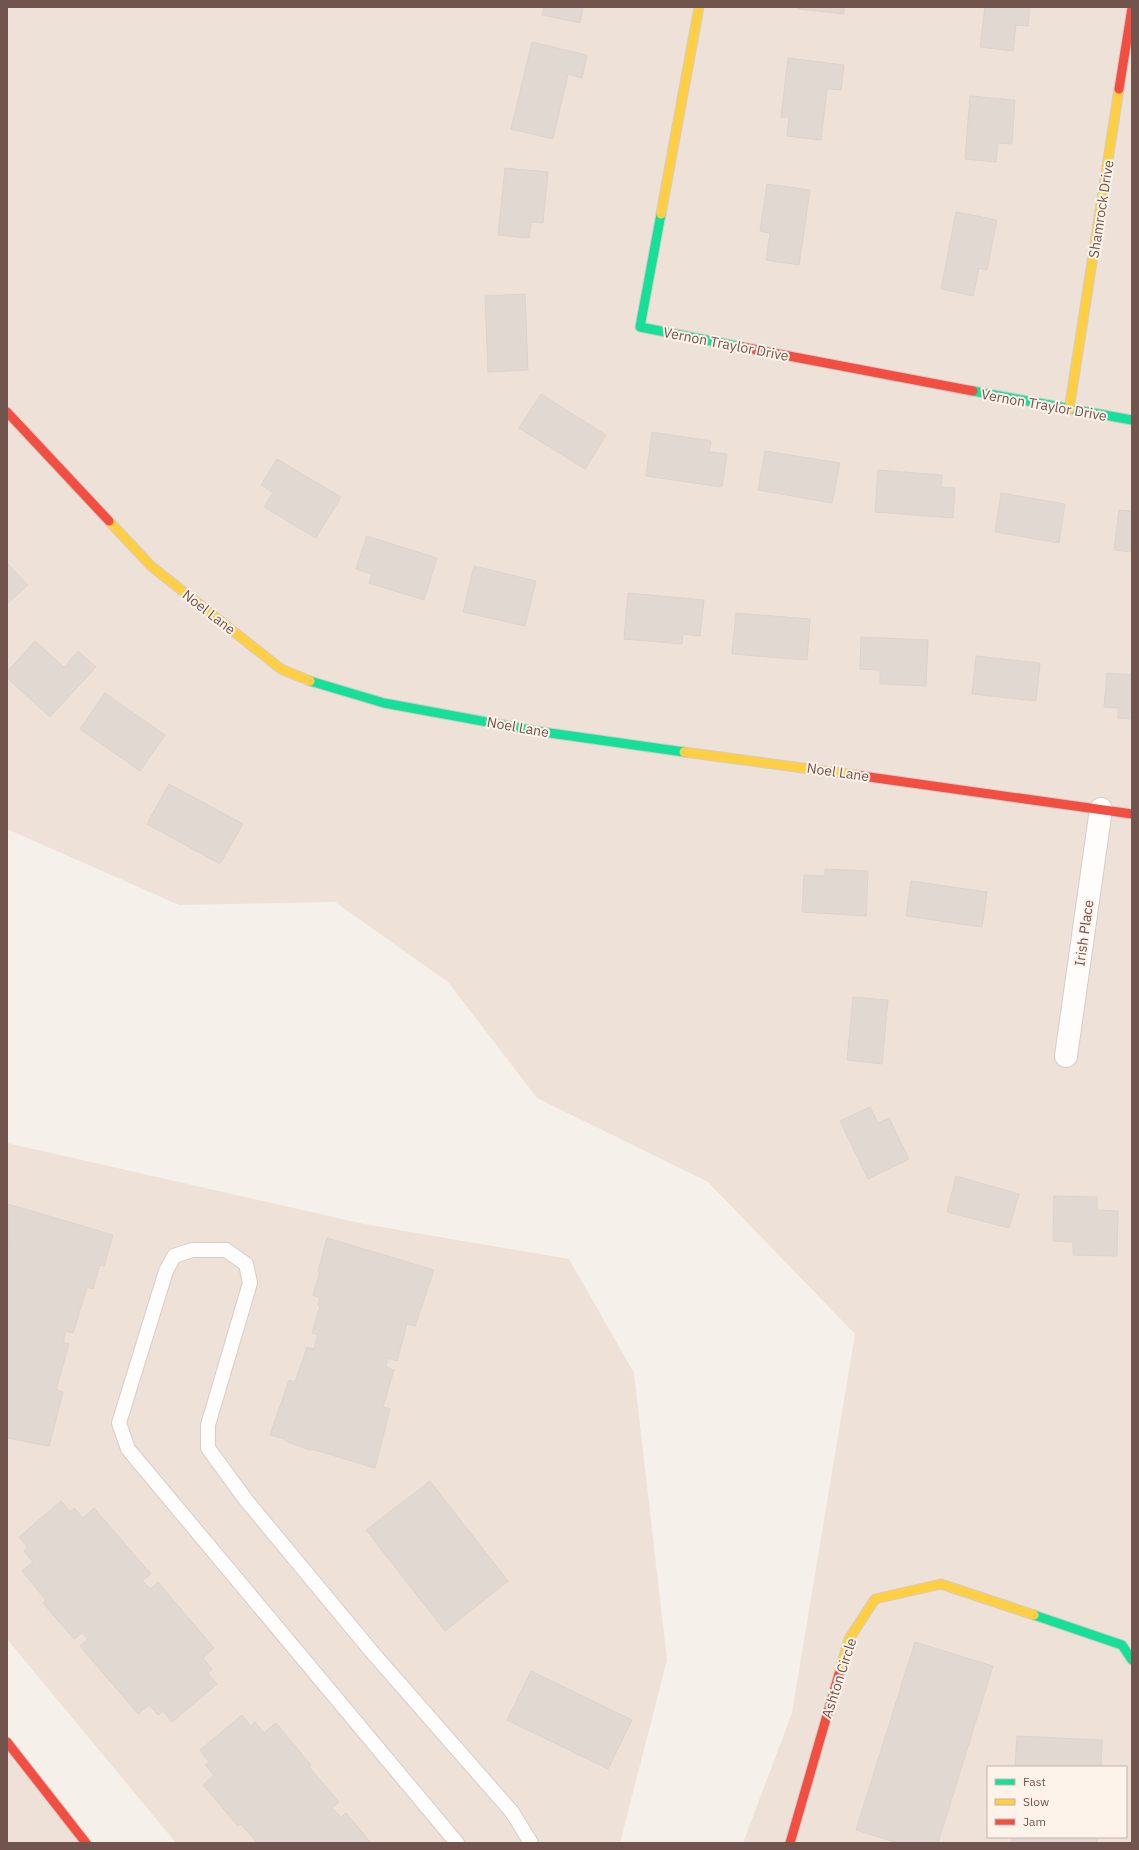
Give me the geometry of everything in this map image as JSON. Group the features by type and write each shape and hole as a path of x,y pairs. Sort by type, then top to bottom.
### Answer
{"street":[{"name":"Vernon Traylor Drive","path":"699,7 640,328 1069,410 1132,420"},
{"name":"Shamrock Drive","path":"1069,410 1132,8"},
{"name":"Noel Lane","path":"7,412 151,566 281,668 316,683 384,703 536,731 1132,814"},
{"name":"Irish Place","path":"1066,1056 1101,810"},
{"name":"Ashton Circle","path":"790,1843 849,1640 875,1599 941,1584 1122,1645 1132,1660"},
{"path":"7,1742 86,1843"}],"lane":[{"path":"457,1843 128,1449 120,1423 166,1271 174,1256 192,1250 226,1250 246,1264 250,1283 208,1425 208,1448 246,1500 372,1652 512,1812 531,1843"}],"shaded area":[{"path":"7,7 1132,7 1132,1843 743,1843 792,1713 855,1334 708,1182 537,1098 448,982 335,902 179,905 7,829"},
{"path":"7,1143 364,1224 569,1259 634,1373 667,1660 620,1843 176,1843 7,1639"},
{"path":"7,1742 86,1843 7,1843"}],"building":[{"path":"544,7 583,7 580,23 542,15"},
{"path":"798,7 844,7 844,14 798,9"},
{"path":"985,7 1030,7 1028,26 1016,25 1013,51 980,47"},
{"path":"532,42 587,55 582,78 568,74 553,139 511,129"},
{"path":"788,58 844,65 841,90 827,89 821,140 787,136 789,117 781,117"},
{"path":"970,96 1015,100 1012,144 998,143 996,162 965,159"},
{"path":"505,168 548,172 543,223 531,222 529,238 498,235"},
{"path":"767,184 810,190 799,265 766,260 770,233 760,231"},
{"path":"956,212 997,220 987,270 979,268 973,296 941,289"},
{"path":"525,294 528,370 488,372 485,296"},
{"path":"541,394 606,435 585,469 519,428"},
{"path":"652,432 711,441 709,452 727,454 722,487 646,476"},
{"path":"765,451 840,463 832,503 758,490"},
{"path":"277,459 341,497 316,538 264,507 273,493 261,485"},
{"path":"878,470 942,475 941,487 955,488 953,518 875,512"},
{"path":"1001,493 1065,504 1059,543 995,532"},
{"path":"1119,510 1132,511 1132,552 1114,550"},
{"path":"367,536 437,558 424,600 369,583 372,574 356,569"},
{"path":"7,563 28,585 7,604"},
{"path":"474,566 536,581 525,626 463,612"},
{"path":"628,593 704,600 700,636 683,634 682,644 624,639"},
{"path":"736,613 810,619 807,660 732,654"},
{"path":"861,637 928,640 926,686 880,684 880,670 860,669"},
{"path":"35,641 64,667 78,651 96,667 50,717 7,678 7,672"},
{"path":"976,656 1040,663 1036,701 972,694"},
{"path":"1107,673 1132,675 1132,719 1118,718 1118,708 1104,707"},
{"path":"105,693 165,735 140,771 80,729"},
{"path":"169,784 243,824 220,864 147,824"},
{"path":"825,869 868,871 866,916 802,912 804,875 825,876"},
{"path":"911,881 987,892 982,927 906,916"},
{"path":"853,997 888,1000 882,1064 847,1060"},
{"path":"870,1107 878,1123 889,1118 909,1159 868,1179 840,1121"},
{"path":"956,1176 1019,1194 1009,1228 947,1212"},
{"path":"1054,1196 1097,1197 1097,1210 1118,1211 1117,1256 1073,1255 1073,1242 1053,1241"},
{"path":"8,1204 113,1235 104,1266 100,1265 93,1289 87,1287 73,1333 66,1331 63,1342 69,1344 56,1389 63,1392 49,1446 7,1438"},
{"path":"327,1238 434,1270 415,1326 407,1324 397,1361 388,1358 386,1367 394,1370 383,1407 390,1409 375,1468 312,1449 309,1450 285,1441 285,1439 270,1435 289,1380 295,1382 307,1347 314,1349 318,1335 312,1333 320,1306 318,1305 320,1298 313,1295 320,1272 318,1271"},
{"path":"430,1481 508,1581 445,1631 366,1530"},
{"path":"61,1501 70,1512 74,1508 83,1518 94,1508 151,1574 142,1580 150,1589 158,1582 214,1648 203,1658 212,1669 208,1673 217,1684 172,1722 163,1711 158,1715 149,1705 138,1714 80,1646 88,1639 82,1633 74,1639 43,1603 46,1600 22,1571 33,1562 24,1551 28,1548 19,1537"},
{"path":"915,1642 993,1666 938,1843 898,1843 856,1830"},
{"path":"531,1671 632,1720 608,1769 507,1720"},
{"path":"242,1715 251,1726 255,1722 264,1733 276,1723 311,1765 309,1767 339,1802 332,1808 341,1817 346,1813 371,1843 257,1843 241,1824 238,1826 203,1785 214,1775 205,1765 209,1762 200,1750"},
{"path":"1017,1736 1102,1740 1101,1766 1015,1766"},
{"path":"1012,1838 1097,1838 1097,1843 1012,1843"}],"traffic: fast":[{"path":"661,214 640,327 742,347"},
{"path":"973,391 1132,420"},
{"path":"310,681 384,703 536,731 684,752"},
{"path":"1034,1615 1122,1645 1132,1660"}],"traffic: slow":[{"path":"661,214 699,7"},
{"path":"1069,410 1119,89"},
{"path":"109,521 151,566 281,669 310,681"},
{"path":"684,752 855,775"},
{"path":"839,1674 849,1639 875,1599 941,1584 1034,1615"}],"traffic: jam":[{"path":"1119,89 1132,8"},
{"path":"742,347 973,391"},
{"path":"7,412 109,521"},
{"path":"855,775 1132,814"},
{"path":"790,1843 839,1674"},
{"path":"7,1742 86,1843"}]}
